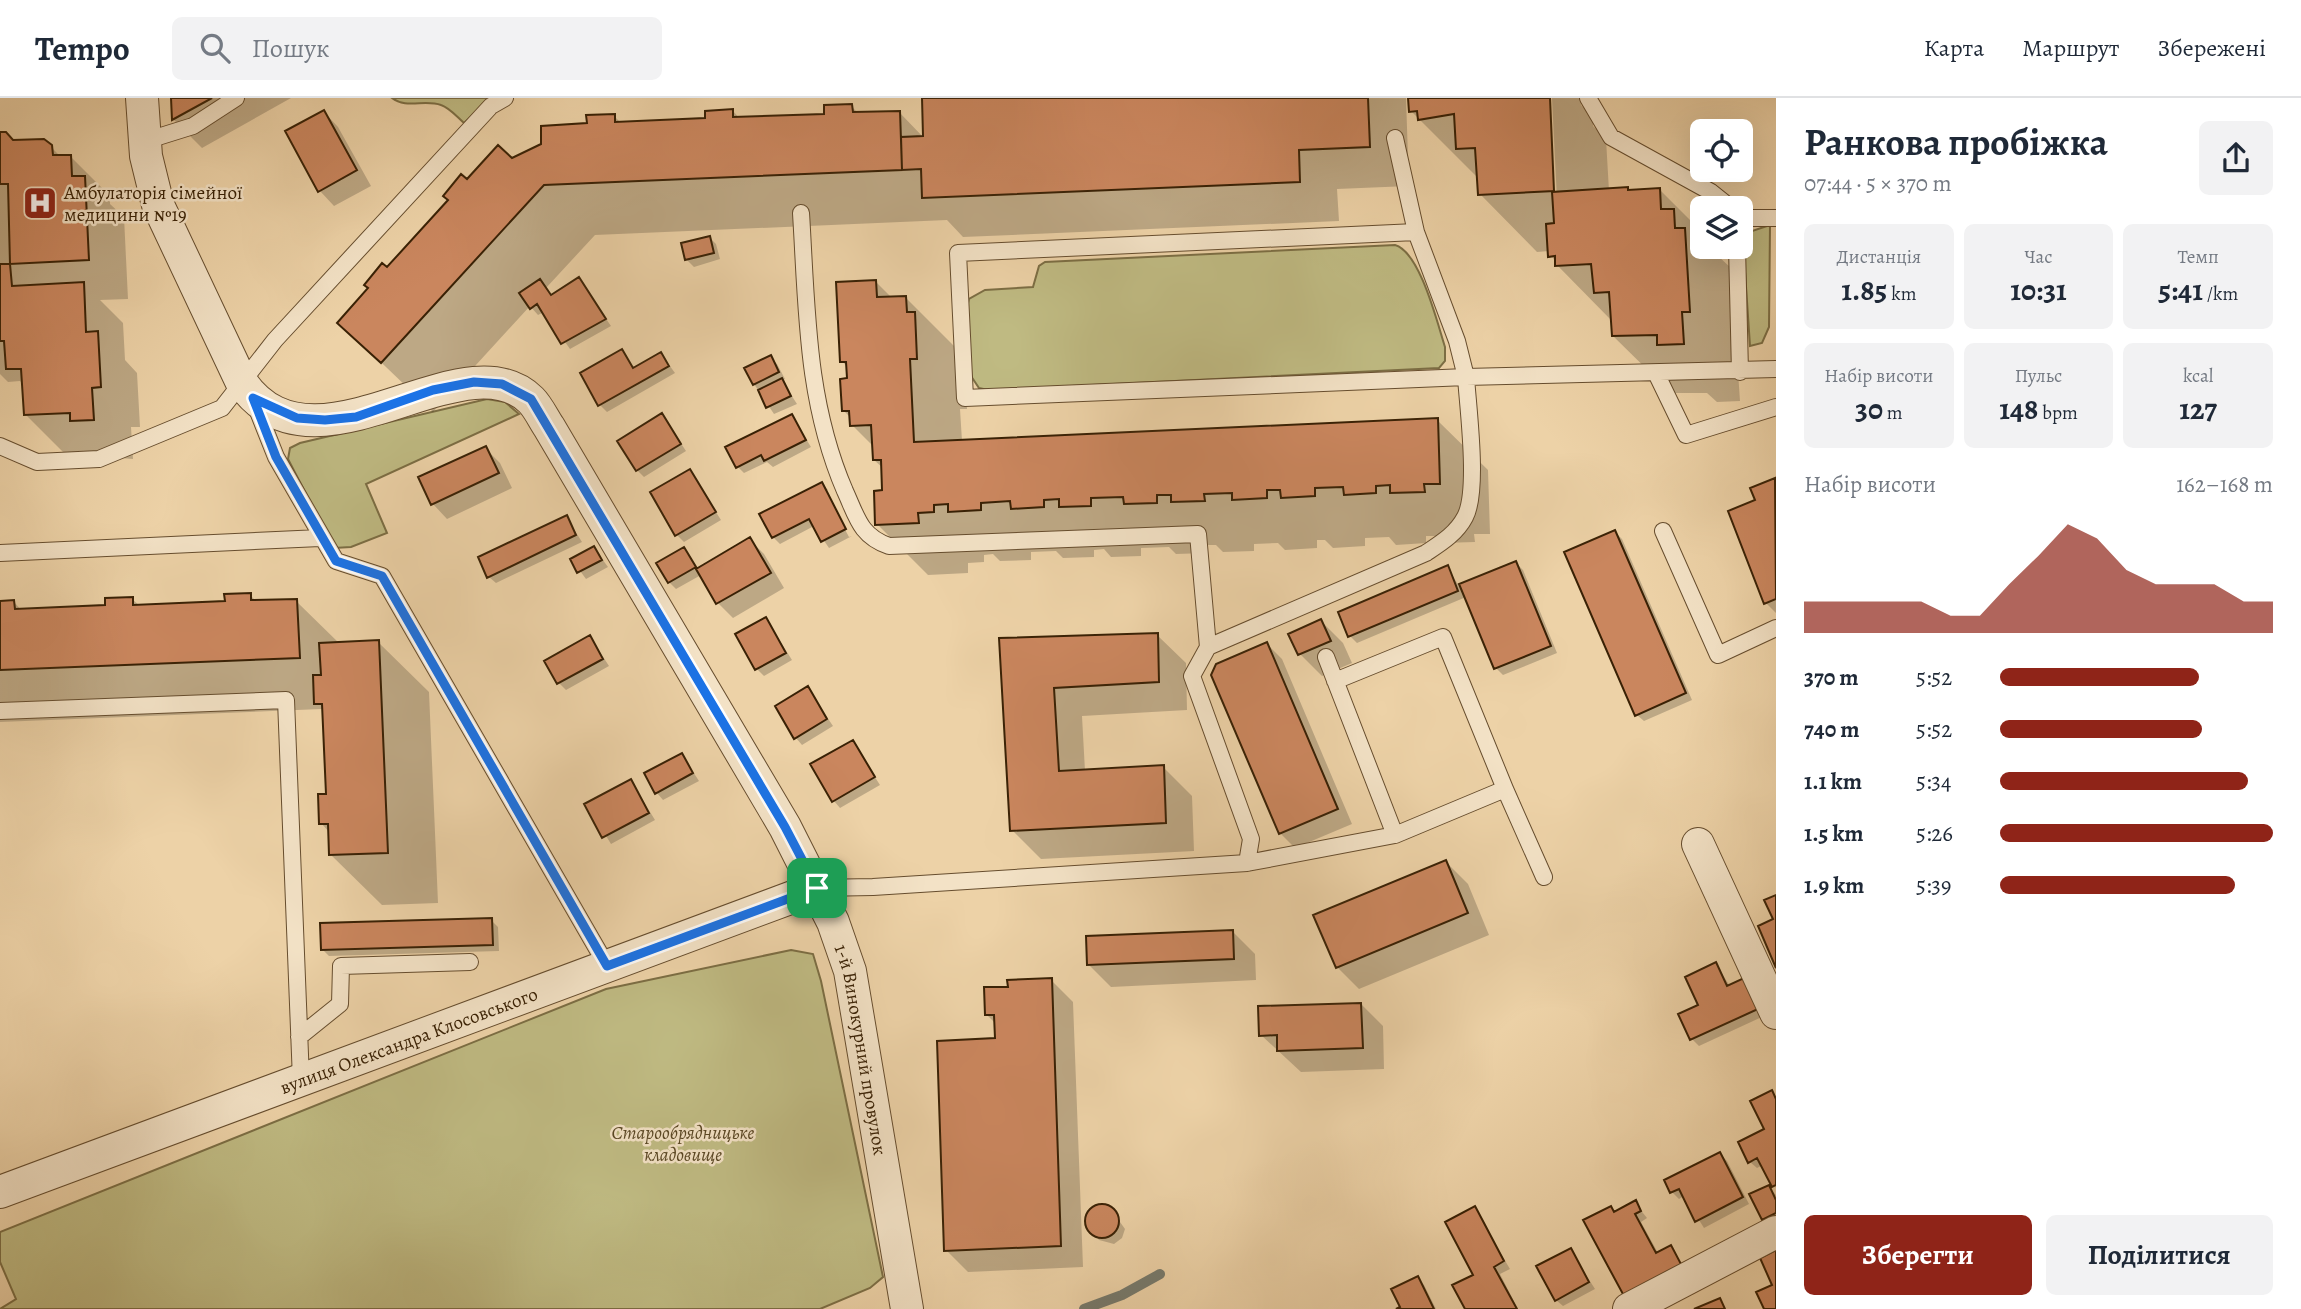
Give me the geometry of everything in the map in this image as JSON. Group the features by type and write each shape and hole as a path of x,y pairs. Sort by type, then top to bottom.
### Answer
{"street":[{"path":"142,98 145,141 158,205 248,391"},
{"name":"1-й Винокурний провулок","path":"248,391 297,418 325,420 356,417 433,390 474,382 502,384 531,399 771,803 817,888 843,945 907,1309"},
{"path":"1698,844 1776,1013"},
{"name":"вулиця Олександра Клосовського","path":"0,1192 817,888"},
{"path":"1629,1309 1776,1232"}],"lane":[{"path":"145,141 193,126 236,98"},
{"path":"0,446 37,462 99,460 222,408 248,391 275,340 491,106 505,98"},
{"path":"1588,98 1611,137 1716,196"},
{"path":"1208,647 1426,553 1453,535 1466,516 1472,494 1466,376 1457,341 1416,232 1395,138"},
{"path":"801,213 810,354 820,423 828,452 854,511 871,540 889,546 1198,534 1208,647 1192,676 1251,839 1247,863"},
{"path":"1753,218 1776,218"},
{"path":"1416,232 957,253 965,398 1466,376 1740,372 1776,369"},
{"path":"1737,259 1740,372"},
{"path":"1656,373 1686,435 1776,407"},
{"path":"248,391 276,457 320,538 336,561 382,576 607,966"},
{"path":"1663,531 1718,655 1776,628"},
{"path":"0,553 320,538"},
{"path":"1335,681 1443,638 1544,877"},
{"path":"1326,657 1395,835"},
{"path":"0,711 286,699 301,1080"},
{"path":"817,888 873,887 1247,863 1395,835 1506,789"},
{"path":"299,1037 340,1004 341,966 470,962"}],"green space":[{"path":"392,98 493,98 464,123 441,105 403,103"},
{"path":"1770,225 1769,327 1762,343 1750,346 1744,259 1753,259 1753,231"},
{"path":"1395,245 1404,250 1412,260 1426,289 1445,347 1445,361 1439,368 988,390 979,388 971,376 967,307 969,299 985,290 1033,287 1039,266 1045,262"},
{"path":"487,399 505,402 519,414 366,484 387,533 351,547 334,548 288,459 290,448 300,443"},
{"name":"Старообрядницьке кладовище","path":"791,950 813,954 821,981 883,1277 870,1288 820,1309 0,1309 16,1299 0,1262 0,1232 606,989"}],"building":[{"path":"171,98 212,98 172,120"},
{"path":"922,98 1368,98 1370,147 1299,150 1300,182 922,198 921,169 902,170 901,137 923,136"},
{"path":"1408,98 1550,98 1554,191 1478,195 1475,148 1456,149 1454,114 1418,120 1417,111 1409,112"},
{"path":"852,104 853,112 900,111 902,170 544,185 381,363 337,323 368,288 364,285 382,263 387,267 448,200 443,196 461,174 467,179 498,145 512,158 541,144 541,126 587,123 586,115 615,114 615,122 705,118 705,111 733,109 733,117 824,114 824,105"},
{"path":"324,110 357,170 318,192 285,131"},
{"path":"0,132 6,132 13,140 44,139 52,145 53,155 71,155 72,176 85,176 89,260 10,264 8,184 0,184"},
{"path":"1628,187 1628,190 1660,188 1661,209 1674,209 1675,228 1685,228 1690,312 1682,312 1684,344 1657,345 1657,335 1612,336 1609,292 1594,293 1591,264 1555,266 1555,256 1548,257 1546,224 1554,223 1552,192"},
{"path":"710,236 714,253 685,260 681,243"},
{"path":"0,264 10,264 12,286 84,282 86,332 98,331 101,387 92,388 94,420 70,421 70,413 24,415 21,369 6,369 4,341 0,341"},
{"path":"579,277 606,319 561,344 537,304 530,309 519,293 540,279 551,295"},
{"path":"876,280 877,297 906,296 907,312 915,312 917,359 910,359 914,442 1438,418 1440,484 1424,484 1425,492 1390,493 1390,485 1376,486 1376,493 1344,495 1343,487 1315,488 1315,496 1281,498 1280,490 1267,490 1267,498 1232,500 1232,493 1204,494 1205,501 1171,502 1171,495 1157,495 1157,503 1124,504 1123,497 1091,498 1091,506 1059,507 1059,499 1044,500 1044,507 1011,509 1010,501 981,503 981,510 948,512 948,504 934,505 934,512 918,513 919,523 875,525 874,491 882,490 881,460 873,460 871,425 850,426 849,411 842,411 840,379 847,378 846,362 840,362 836,282"},
{"path":"622,349 633,368 661,352 669,366 598,406 580,373"},
{"path":"771,355 779,372 753,385 744,368"},
{"path":"782,378 791,396 766,408 758,390"},
{"path":"662,413 681,444 636,471 617,441"},
{"path":"792,414 806,440 764,461 761,455 736,468 725,447"},
{"path":"486,446 499,473 431,505 418,477"},
{"path":"690,469 716,512 675,536 650,492"},
{"path":"1775,478 1776,599 1764,604 1728,511 1755,500 1750,488"},
{"path":"822,482 846,529 821,542 809,519 772,538 759,514"},
{"path":"567,515 576,535 487,578 478,557"},
{"path":"1615,530 1686,693 1635,716 1564,552"},
{"path":"750,537 771,573 716,604 696,569"},
{"path":"594,546 602,560 577,573 570,559"},
{"path":"684,547 696,567 668,583 656,563"},
{"path":"1516,561 1551,646 1494,669 1459,584"},
{"path":"1448,565 1458,591 1348,637 1338,612"},
{"path":"251,593 251,600 297,599 300,658 0,670 0,601 14,600 15,609 105,605 105,598 133,597 133,605 225,601 224,594"},
{"path":"766,617 786,653 755,670 735,634"},
{"path":"1321,619 1331,641 1298,655 1288,634"},
{"path":"1158,633 1159,682 1054,688 1059,771 1164,765 1166,823 1010,831 999,638"},
{"path":"590,635 603,659 557,684 544,661"},
{"path":"379,640 388,853 329,855 328,824 319,824 318,794 326,794 322,704 314,704 313,675 321,675 319,643"},
{"path":"1267,642 1338,809 1279,834 1211,675 1216,664"},
{"path":"808,686 827,719 794,739 775,706"},
{"path":"853,740 875,777 832,802 810,764"},
{"path":"682,753 693,773 655,794 644,773"},
{"path":"631,779 649,813 602,838 584,804"},
{"path":"1446,860 1468,913 1336,968 1313,915"},
{"path":"1776,895 1776,968 1758,926 1773,919 1764,900"},
{"path":"492,918 493,945 321,950 320,923"},
{"path":"1233,930 1234,959 1087,965 1086,936"},
{"path":"1716,962 1727,986 1744,978 1758,1009 1690,1040 1678,1014 1698,1005 1685,977"},
{"path":"1052,978 1061,1246 944,1251 937,1041 995,1038 994,1015 985,1015 984,987 1008,987 1007,980"},
{"path":"1361,1003 1363,1048 1277,1051 1277,1035 1259,1036 1258,1006"},
{"path":"1772,1090 1776,1099 1776,1185 1772,1187 1757,1158 1748,1163 1738,1142 1764,1129 1750,1101"},
{"path":"1720,1152 1743,1197 1695,1222 1679,1189 1670,1193 1664,1180"},
{"path":"1769,1185 1776,1200 1776,1213 1762,1220 1749,1194"},
{"path":"1636,1200 1641,1211 1635,1214 1656,1253 1671,1245 1682,1266 1624,1296 1583,1220 1611,1206 1614,1212"},
{"path":"1102,1204 1114,1209 1119,1221 1114,1233 1102,1238 1090,1233 1085,1221 1090,1209"},
{"path":"1475,1206 1504,1261 1494,1267 1517,1309 1465,1309 1452,1285 1473,1275 1445,1222"},
{"path":"1571,1248 1589,1282 1555,1301 1536,1266"},
{"path":"1776,1250 1776,1309 1764,1309 1756,1292 1772,1285 1760,1258"},
{"path":"1418,1276 1434,1309 1396,1309 1400,1307 1391,1289"},
{"path":"1720,1298 1725,1309 1694,1309"}],"waterway":[{"path":"1084,1309 1122,1295 1160,1274"}],"place":[{"name":"Амбулаторія сімейної медицини №19","path":"40,203"}],"route":[{"path":"474,382 502,384 531,399 785,827 817,888 607,966 382,576 336,561 320,538 276,457 253,398 272,409 297,418 325,420 356,417 433,390 474,382"}]}
